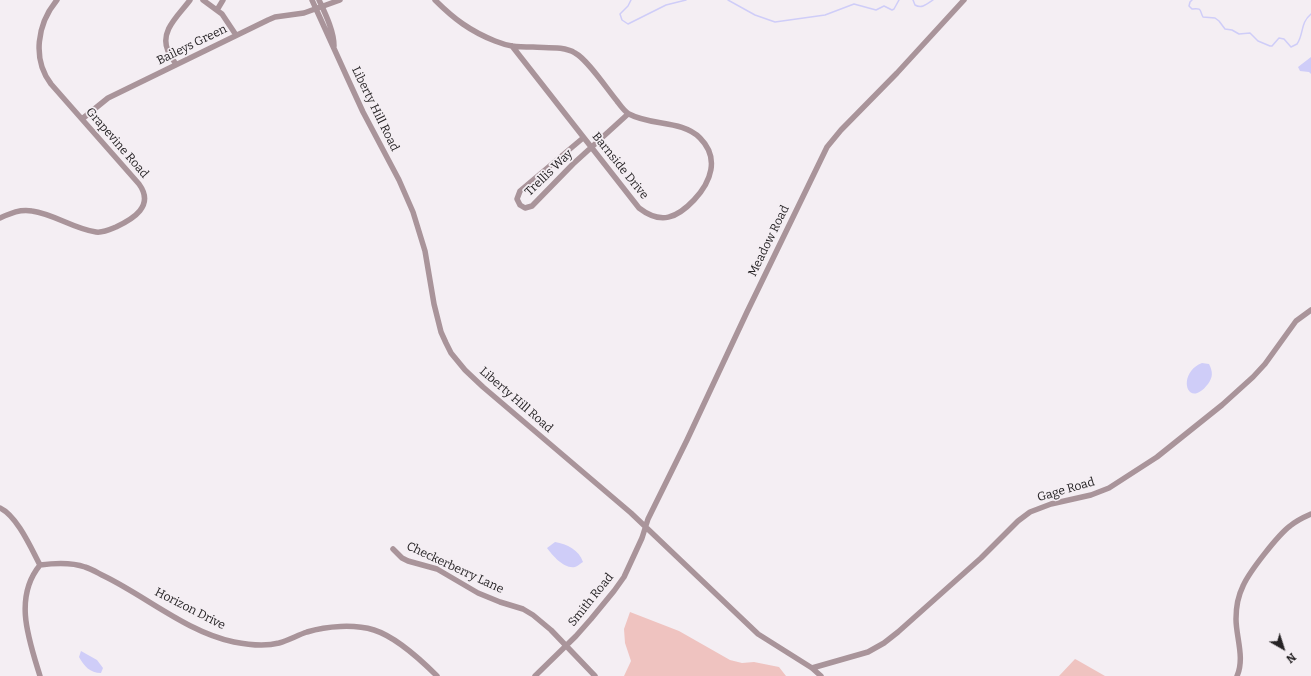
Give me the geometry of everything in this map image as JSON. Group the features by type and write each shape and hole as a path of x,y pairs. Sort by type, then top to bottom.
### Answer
{"street":[{"name":"Grapevine Road","path":"0,218 20,210 33,211 86,230 99,233 123,224 134,217 141,210 144,202 144,193 142,188 48,80 40,60 39,44 46,15 57,0"},
{"path":"176,65 166,46 166,35 170,25 190,0"},
{"path":"204,0 217,10 236,35"},
{"path":"217,10 223,0"},
{"name":"Liberty Hill Road","path":"312,0 319,7 331,29 334,46 345,74 413,212 425,251 434,304 441,332 451,353 465,370 483,387 631,513 758,634 812,668 820,676"},
{"name":"Liberty Hill Road","path":"319,0 319,7"},
{"name":"Baileys Green","path":"82,119 108,98 275,17 304,13 340,0"},
{"path":"435,0 459,22 474,32 512,46 565,49 576,53 628,114"},
{"name":"Meadow Road","path":"645,527 746,312 824,153 841,130 897,73 964,0"},
{"name":"Barnside Drive","path":"512,46 635,204 644,212 654,217 666,218 677,215 687,208 702,191 710,175 710,158 703,142 695,134 685,129 628,114"},
{"name":"Trellis Way","path":"583,138 520,191 517,199 520,205 524,208 532,206 564,173 628,114"},
{"name":"Gage Road","path":"812,668 868,652 884,644 981,558 1018,521 1030,512 1051,504 1091,495 1109,488 1157,456 1222,405 1253,378 1296,321 1311,310"},
{"path":"0,508 6,511 14,519 40,565 33,573 28,587 24,612 40,676"},
{"path":"1237,676 1240,655 1236,620 1237,602 1243,586 1252,571 1281,534 1290,526 1311,514"},
{"name":"Smith Road","path":"535,676 603,605 624,577 642,538 645,527"},
{"name":"Checkerberry Lane","path":"393,549 402,558 408,561 437,569 484,596 523,609 542,622 595,676"},
{"name":"Horizon Drive","path":"40,565 70,564 85,566 120,584 200,630 220,638 239,643 264,645 280,643 320,628 336,626 374,630 399,644 437,676"}],"shaded area":[{"path":"630,612 679,631 730,660 742,663 754,662 779,667 786,676 624,676 631,661 625,643 624,629"},
{"path":"1075,659 1077,660 1105,676 1059,676"}],"water":[{"path":"1311,57 1311,74 1309,72 1300,71 1298,67"},
{"path":"1202,363 1209,364 1212,377 1201,391 1195,394 1190,392 1187,387 1187,381 1189,374 1194,368"},
{"path":"555,542 572,548 579,554 583,562 575,567 563,564 547,548"},
{"path":"81,651 97,660 103,668 101,673 94,672 85,666 79,657"}],"waterway":[{"path":"631,0 628,6 620,14 622,20 628,24 666,5 686,0"},
{"path":"728,0 755,15 775,22 825,15 854,4 876,10 884,6 892,10 899,0"},
{"path":"913,0 915,5 918,6 924,6 933,0"},
{"path":"1192,0 1189,6 1192,9 1199,9 1203,17 1215,18 1225,29 1232,30 1239,34 1250,33 1258,41 1270,46 1272,46 1279,38 1284,39 1291,47 1297,44 1305,21 1311,14"}]}
